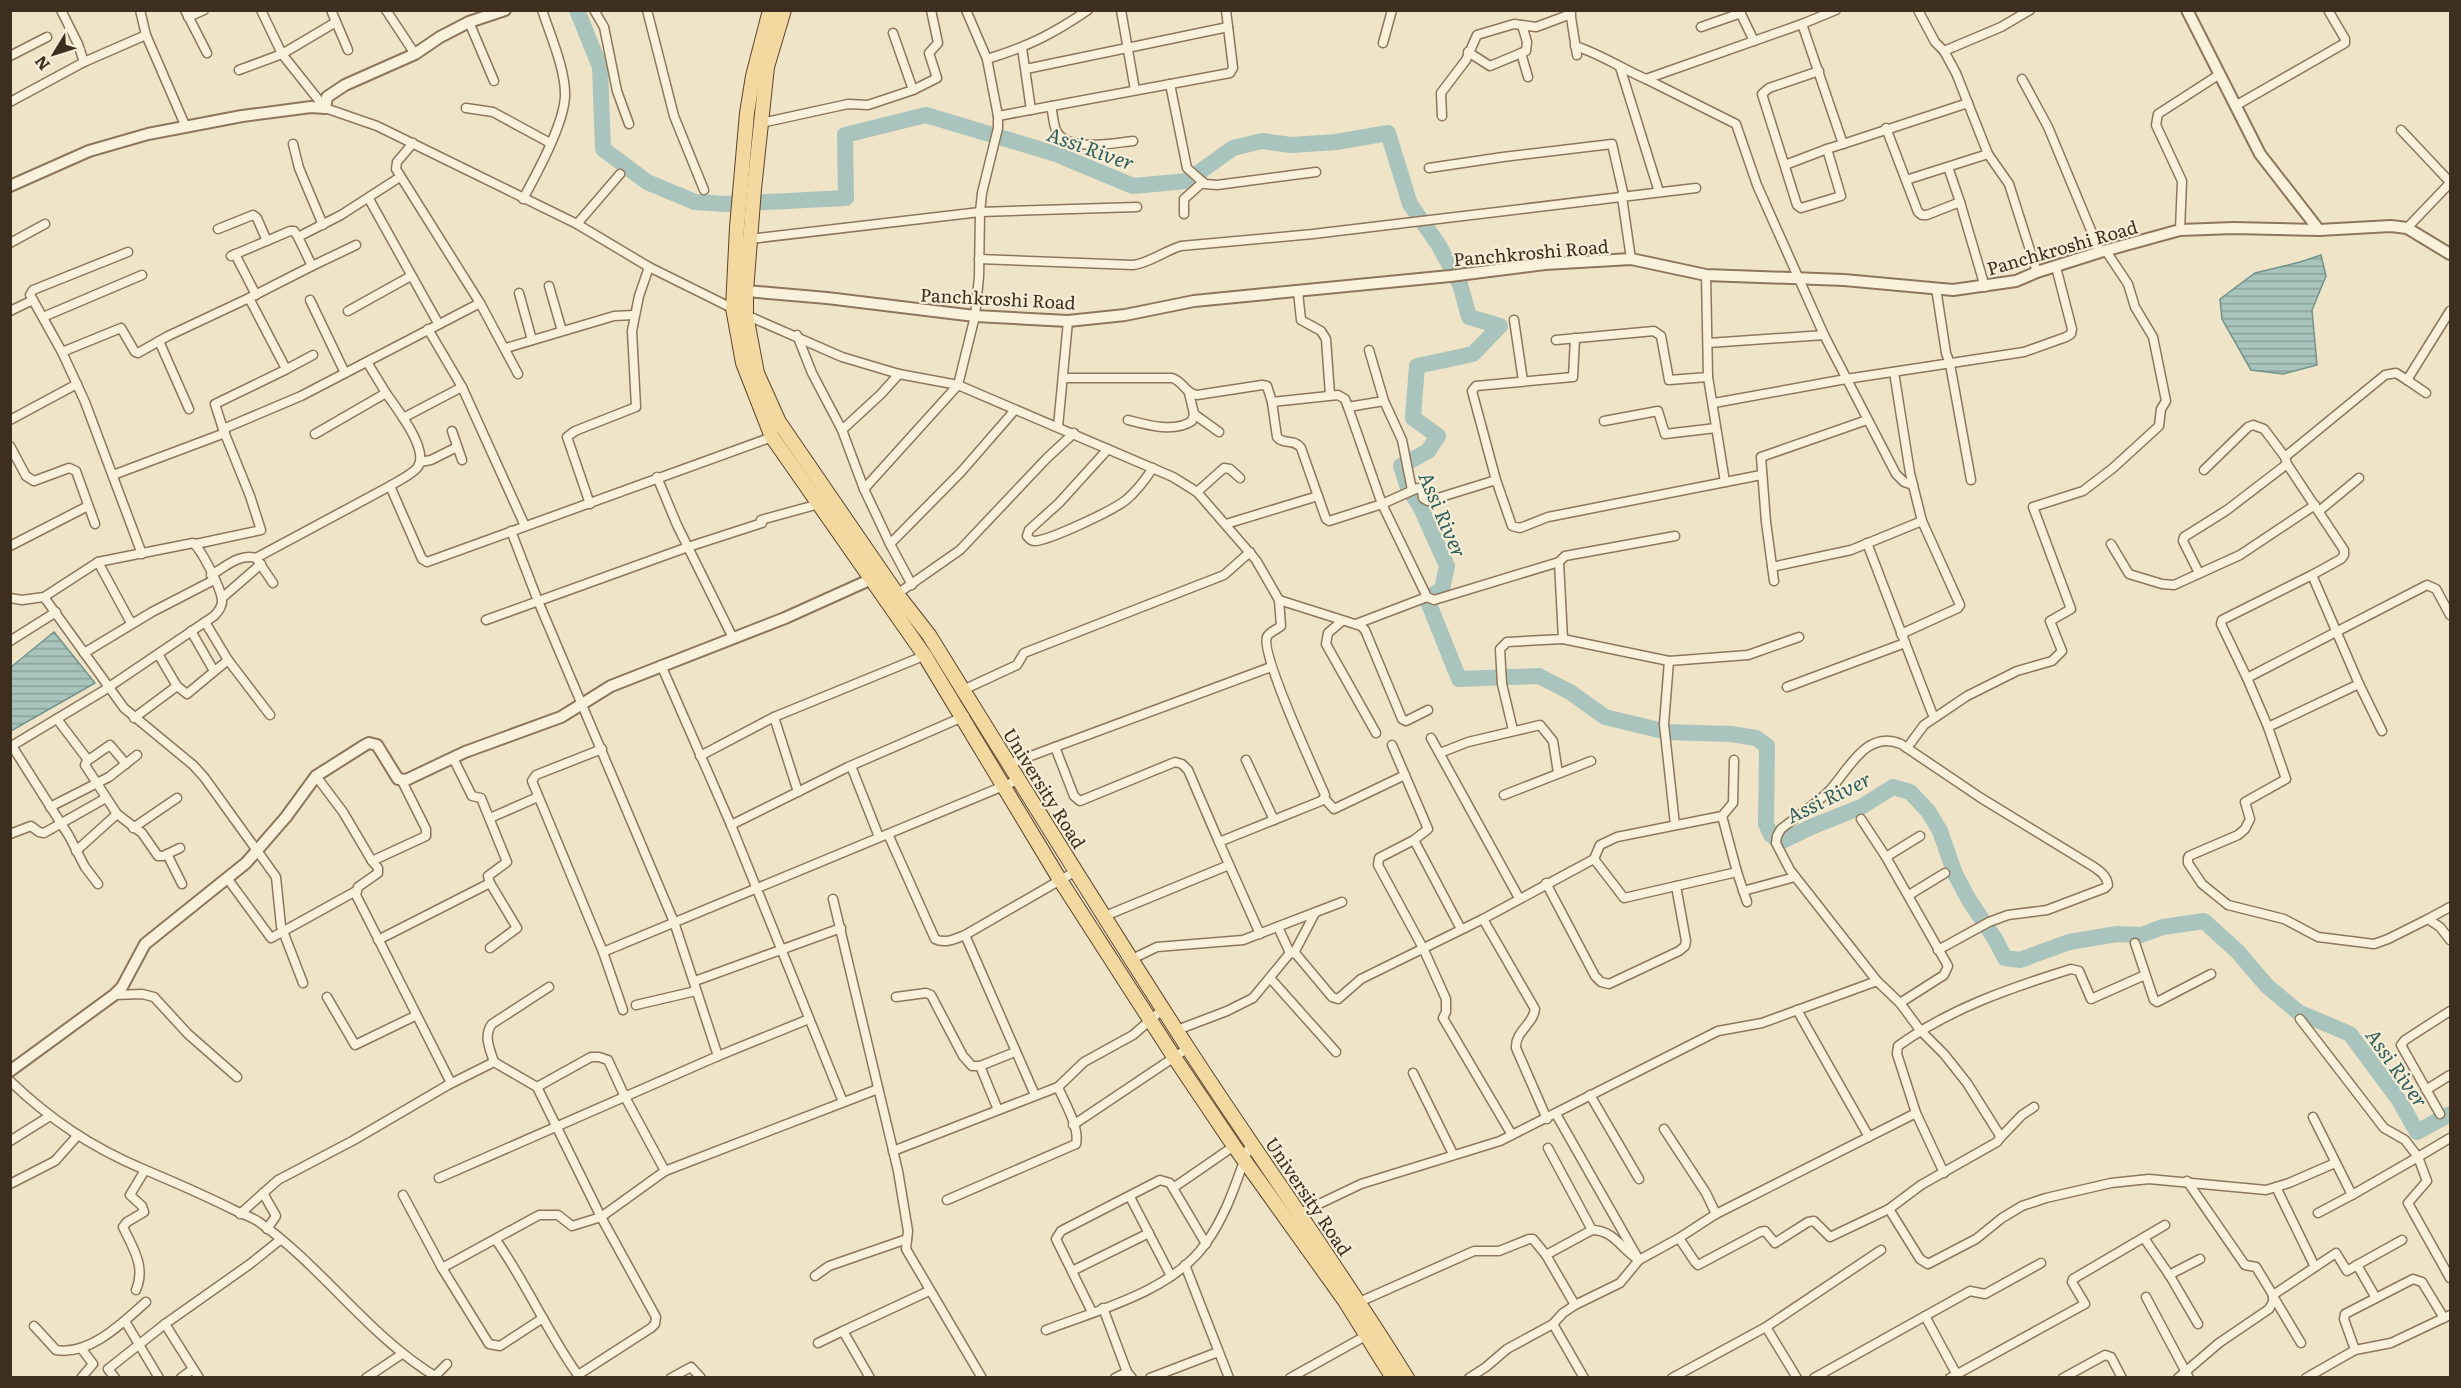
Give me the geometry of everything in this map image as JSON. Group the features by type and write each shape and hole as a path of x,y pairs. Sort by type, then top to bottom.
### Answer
{"main road":[{"path":"770,10 753,76 747,113 737,227 734,308 743,363 772,437 819,504 878,576 931,653 969,714 1004,786 1060,880 1174,1057 1244,1160 1354,1305"},
{"name":"University Road","path":"784,10 767,67 750,238 746,315 756,373 779,422 878,576 897,594 931,653 963,690 969,714 1009,765 1372,1333 1407,1377"},
{"path":"1372,1333 1393,1377"}],"street":[{"path":"61,10 84,62"},
{"path":"140,10 146,35 185,125"},
{"path":"204,10 187,14 207,53"},
{"path":"331,10 348,50"},
{"path":"386,10 415,54"},
{"path":"325,108 327,97 335,91 415,54 440,37 469,22 505,10"},
{"path":"523,199 550,143 563,110 566,93 542,10"},
{"path":"594,10 604,27 617,91 629,124"},
{"path":"647,10 674,116 704,190"},
{"path":"761,123 848,104 868,105 913,90 937,78 929,53 938,43 931,10"},
{"path":"864,489 958,385 975,316 982,193 998,128 998,116 987,59 966,10"},
{"path":"987,59 1040,40 1088,10"},
{"path":"1120,10 1134,90"},
{"path":"998,116 1233,72 1226,10"},
{"path":"1383,43 1392,10"},
{"path":"1646,79 1836,10"},
{"path":"1918,10 1935,42 1944,51 1988,154 2009,184 2037,272"},
{"path":"1944,51 2001,27 2030,10"},
{"path":"2187,10 2260,154 2319,230"},
{"path":"2235,106 2345,43 2345,39 2328,10"},
{"path":"264,11 282,54 325,108"},
{"path":"1442,116 1441,93 1461,67 1477,35 1482,32 1522,25 1536,27 1570,12 1576,50 1594,52 1736,124 1757,185 1824,335 1896,474 1904,482 1913,485"},
{"path":"1701,27 1740,12 1754,41"},
{"path":"238,70 282,54 336,22"},
{"path":"469,22 494,81"},
{"path":"1802,24 1843,144"},
{"path":"1468,52 1490,66 1521,53 1528,48 1522,25"},
{"path":"1026,69 1228,27"},
{"path":"893,33 913,90"},
{"path":"10,102 84,62 146,35"},
{"path":"10,56 47,37"},
{"path":"1022,48 1031,110"},
{"path":"1521,53 1528,77"},
{"path":"1620,67 1659,192"},
{"path":"1819,71 1769,88 1762,94 1797,205 1801,208 1838,198 1842,193 1827,149"},
{"path":"2180,230 2182,181 2156,125 2156,119 2158,114 2220,74"},
{"path":"1907,747 1924,725 1967,696 2017,671 2052,661 2062,651 2050,621 2071,609 2033,507 2083,491 2113,468 2159,426 2161,409 2166,401 2153,337 2135,307 2128,284 2103,252 2048,127 2022,79"},
{"path":"1170,84 1186,164 1190,171 1202,181 1217,185 1316,172"},
{"path":"1785,165 1886,128 1968,103"},
{"path":"1051,106 1059,134 1074,143 1091,146 1133,141"},
{"path":"10,186 89,151 185,125 311,107 325,108 370,123 577,224 649,267 746,315 797,335 842,357 899,374 958,385 1014,411 1074,433 1153,468 1197,492 1250,552 1279,600 1281,626 1268,634 1266,639 1271,667 1324,798 1334,809 1405,775"},
{"path":"465,108 493,112 550,143"},
{"path":"1886,128 1918,212 1922,215 1960,202"},
{"path":"2401,130 2451,182 2407,228"},
{"path":"413,143 395,165 400,177 480,303 518,374"},
{"path":"1429,168 1608,143 1615,148 1631,259"},
{"path":"293,144 299,168 323,225"},
{"path":"1906,180 1988,154"},
{"path":"1948,167 1985,287"},
{"path":"577,224 620,174"},
{"path":"298,237 369,199 400,177"},
{"path":"1184,214 1184,199 1202,181"},
{"path":"979,259 1133,265 1149,261 1180,246 1422,221 1696,188"},
{"path":"369,199 438,323"},
{"path":"750,238 980,212 1137,207"},
{"path":"219,229 256,216 267,241"},
{"path":"10,243 45,224"},
{"name":"Panchkroshi Road","path":"746,291 827,298 975,316 1068,321 1125,315 1194,301 1450,276 1545,264 1631,259 1706,275 1844,280 1953,290 2016,281 2037,272 2180,230 2234,228 2319,230 2377,226 2407,228 2451,254"},
{"path":"285,370 233,255 294,231 312,266"},
{"path":"62,352 121,328 138,353 356,245"},
{"path":"128,252 33,290 30,295 77,384 142,554"},
{"path":"590,504 567,437 575,431 636,407 632,351 634,315 649,267"},
{"path":"1714,403 1846,379 2024,352 2071,334 2056,267"},
{"path":"43,316 142,275"},
{"path":"1706,275 1708,377 1725,482"},
{"path":"348,311 411,276"},
{"path":"549,286 562,331"},
{"path":"1936,288 1946,353 1950,364 1971,480"},
{"path":"1298,292 1301,320 1321,331 1326,339 1330,395"},
{"path":"519,293 532,340"},
{"path":"10,311 33,300"},
{"path":"310,300 345,373"},
{"path":"113,475 224,431 302,396 480,303"},
{"path":"2407,380 2451,311"},
{"path":"506,348 614,316 634,315"},
{"path":"1514,320 1523,381"},
{"path":"1058,427 1068,321"},
{"path":"428,329 462,387 525,526"},
{"path":"1556,340 1654,331 1660,336 1669,380 1708,377"},
{"path":"797,335 812,373 842,430 864,489 912,585"},
{"path":"1708,343 1824,335"},
{"path":"1575,338 1573,377 1476,386 1472,391 1496,480 1512,526 1516,528 1548,517 1761,476"},
{"path":"159,341 189,409"},
{"path":"1369,350 1384,401 1402,440 1410,491"},
{"path":"10,598 22,600 44,597 99,562 261,530 215,404 313,355"},
{"path":"98,884 11,747 108,687 205,622 219,611 222,598 258,561 416,469 420,462 418,444 367,362"},
{"path":"1894,372 1913,485 1922,521 1960,605 1958,608 1901,634"},
{"path":"2199,573 2183,541 2184,537 2227,510 2385,375 2396,373 2426,393"},
{"path":"842,430 899,374"},
{"path":"1063,378 1172,378 1181,383 1189,393 1194,414 1219,432"},
{"path":"10,420 77,384"},
{"path":"1189,393 1197,395 1262,385 1269,390 1277,437 1282,441 1293,441 1301,448 1326,519 1331,522 1382,504 1410,491 1420,489 1423,498 1428,501 1496,480"},
{"path":"403,418 462,387"},
{"path":"315,434 386,393"},
{"path":"1272,402 1330,395 1342,396 1348,407 1382,504 1429,598"},
{"path":"1348,407 1384,401"},
{"path":"890,544 961,472 1014,411"},
{"path":"1604,421 1658,411 1661,413 1665,434 1716,428"},
{"path":"1128,420 1150,425 1175,426 1189,423 1194,414"},
{"path":"1774,581 1761,476 1760,460 1763,454 1867,420"},
{"path":"2204,470 2248,427 2253,425 2264,429 2344,550 2344,555 2312,575 2222,620 2221,624 2268,727 2286,779 2245,801 2250,819 2246,829 2238,835 2189,856 2188,863 2196,877 2228,905 2284,919 2325,939 2374,944 2451,907"},
{"path":"452,431 462,460"},
{"path":"897,594 960,550 1033,472 1074,433"},
{"path":"390,486 424,561 432,561 590,504 657,477 772,437"},
{"path":"10,446 26,476 34,481 72,468 76,471 95,524"},
{"path":"420,462 431,460 457,447"},
{"path":"1108,449 1059,503 1029,530 1027,536 1030,540 1035,541 1060,532 1107,512 1124,502 1138,489 1153,468"},
{"path":"1197,492 1224,468 1230,469 1240,478"},
{"path":"657,477 688,547 733,638"},
{"path":"2111,544 2129,574 2162,584 2174,585 2240,555 2317,508 2359,478"},
{"path":"1226,524 1318,496"},
{"path":"486,620 762,521 819,504"},
{"path":"10,546 88,506"},
{"path":"1772,567 1851,550 1922,521"},
{"path":"511,531 538,601 674,922 718,1056"},
{"path":"1356,624 1429,598 1559,562 1565,556 1675,536"},
{"path":"1867,543 1932,714"},
{"path":"196,544 222,598"},
{"path":"963,690 1017,665 1024,653 1224,575 1250,552"},
{"path":"84,653 245,556 258,561 273,583"},
{"path":"99,562 131,624"},
{"path":"1559,562 1563,639"},
{"path":"2312,575 2382,731"},
{"path":"402,781 453,758 561,717 611,686 733,638 878,576"},
{"path":"2247,678 2427,585 2436,589 2451,615"},
{"path":"44,597 108,687 134,718 193,765 258,850 278,882 282,931 303,983"},
{"path":"1279,600 1356,624 1365,630 1402,719 1406,721 1428,710"},
{"path":"10,641 56,612"},
{"path":"1342,621 1328,633 1326,644 1376,733"},
{"path":"205,622 228,660 270,715"},
{"path":"191,631 214,671"},
{"path":"1513,730 1501,670 1500,649 1507,642 1563,639 1669,661 1748,655 1800,638"},
{"path":"1787,687 1905,643"},
{"path":"700,756 774,717 931,653"},
{"path":"158,654 177,686 187,694 228,660"},
{"path":"1669,661 1664,724 1675,825"},
{"path":"661,665 731,825 843,1102"},
{"path":"1009,765 1271,667"},
{"path":"2268,727 2359,684"},
{"path":"134,718 177,686"},
{"path":"731,825 851,766 969,714"},
{"path":"774,717 798,792"},
{"path":"57,719 88,760"},
{"path":"1440,753 1468,742 1536,724 1544,727 1553,741 1558,773"},
{"path":"1431,738 1519,898"},
{"path":"1938,950 1985,924 2007,915 2047,910 2105,888 2108,885 2107,881 2104,875 2094,867 1991,804 1907,747 1890,741 1882,742 1860,753 1828,792 1781,829 1777,839 1779,853 1795,877 1877,981 1900,1003 1920,1030 1944,1054 1967,1083 2000,1138"},
{"path":"12,1066 114,995 122,987 145,944 227,879 258,850 316,776 369,743 380,748 396,776 402,781 426,829 426,836 372,861"},
{"path":"126,764 110,745 88,760 85,765 117,814 147,838 158,856 180,848"},
{"path":"1392,745 1429,827 1426,833 1379,858 1377,862 1423,948 1446,999 1446,1012 1443,1018 1512,1136"},
{"path":"1054,747 1074,796 1080,801 1175,762 1182,764 1188,770 1260,934"},
{"path":"602,749 536,775 532,781 603,952 623,1010"},
{"path":"50,807 96,784 137,755"},
{"path":"453,758 472,796 482,798 507,862 488,876 517,928 490,948"},
{"path":"1246,760 1274,820"},
{"path":"1278,927 1292,953 1336,999 1361,979 1483,919 1594,859 1597,849 1604,842 1722,816 1733,803 1734,760"},
{"path":"1504,795 1591,761"},
{"path":"851,766 935,939 946,942 965,935 1076,871"},
{"path":"227,879 268,937 273,937 356,891 358,887 378,873 378,868 343,812 316,776"},
{"path":"603,952 1018,780"},
{"path":"490,818 538,797"},
{"path":"10,834 31,826 42,833 106,798"},
{"path":"133,828 177,798"},
{"path":"1219,842 1324,798"},
{"path":"76,851 117,814"},
{"path":"1722,816 1747,902"},
{"path":"1861,819 1886,857 1948,966 1947,971 1900,1003"},
{"path":"1886,857 1920,836"},
{"path":"1414,840 1461,929"},
{"path":"167,854 182,884"},
{"path":"1594,859 1624,898 1737,873"},
{"path":"1105,916 1229,865"},
{"path":"1908,895 1945,873"},
{"path":"1743,891 1795,877"},
{"path":"378,940 490,883"},
{"path":"1546,883 1594,976 1601,982 1609,984 1685,946 1676,886"},
{"path":"356,891 415,1016 451,1083"},
{"path":"833,899 893,1151 908,1231 906,1250 980,1377"},
{"path":"1132,959 1157,947 1243,940 1342,902"},
{"path":"1177,1030 1227,1011 1253,998 1292,953 1315,913"},
{"path":"1483,919 1535,1009 1532,1021 1518,1036 1516,1048 1547,1119"},
{"path":"2428,919 2440,927 2451,940"},
{"path":"695,981 841,928"},
{"path":"965,935 1035,1095"},
{"path":"2135,943 2154,1000 2159,1002 2211,974"},
{"path":"1944,1173 1916,1113 1896,1051 1898,1046 1920,1030 1977,1001 2071,969 2079,971 2091,999 2145,975"},
{"path":"1269,978 1336,1052"},
{"path":"1298,1214 1361,1184 1512,1136 1718,1031 1762,1023 1877,981"},
{"path":"496,1240 516,1269 579,1376 655,1324 656,1317 601,1217 537,1087 494,1062 487,1030 492,1024 549,987"},
{"path":"636,1005 696,991"},
{"path":"896,997 926,993 931,995 966,1062 972,1066 980,1066 1015,1052"},
{"path":"114,995 154,996 188,1034 237,1077"},
{"path":"327,997 355,1045 415,1016"},
{"path":"893,1151 1058,1087 1084,1062 1133,1035 1163,1009"},
{"path":"1797,1010 1869,1137"},
{"path":"2440,1114 2402,1048 2402,1042 2451,1011"},
{"path":"439,1178 718,1056 809,1019"},
{"path":"2300,1019 2384,1128 2405,1140 2418,1157 2427,1181 2408,1203 2451,1278"},
{"path":"1073,1125 1188,1048"},
{"path":"537,1087 591,1057 608,1060 665,1171"},
{"path":"240,1214 278,1180 354,1140 451,1083 494,1062"},
{"path":"980,1066 998,1110"},
{"path":"1413,1073 1452,1154"},
{"path":"2426,1090 2451,1075"},
{"path":"10,1081 50,1116 109,1153 257,1221 358,1315 402,1353 435,1377 447,1364"},
{"path":"947,1200 1072,1148 1076,1144 1078,1138 1058,1087"},
{"path":"442,1269 539,1215 558,1215 572,1226 601,1217 665,1171 878,1089"},
{"path":"1590,1095 1639,1179"},
{"path":"1679,1238 1698,1265 1760,1232 1765,1232 1775,1243 1808,1222 1814,1221 1830,1237 1889,1209 1921,1185 1997,1143 2022,1115 2034,1107"},
{"path":"1469,1377 1507,1350 1553,1324 1563,1312 1620,1282 1639,1260 1716,1214 1916,1113"},
{"path":"1556,1114 1639,1260"},
{"path":"10,1141 50,1116"},
{"path":"2313,1117 2352,1195"},
{"path":"1664,1129 1706,1193 1716,1214"},
{"path":"10,1184 55,1161 78,1135"},
{"path":"2318,1213 2451,1138"},
{"path":"1046,1330 1159,1286 1185,1265 1206,1244 1224,1213 1251,1142"},
{"path":"1173,1188 1234,1146"},
{"path":"1548,1148 1593,1230 1614,1237 1630,1255 1639,1260"},
{"path":"1889,1209 1920,1259 1928,1264 1976,1239 2002,1218 2022,1206 2046,1198 2111,1183 2149,1179 2187,1181 2258,1190 2276,1187 2335,1163"},
{"path":"136,1290 140,1270 138,1259 123,1227 144,1212 142,1206 130,1195 145,1170"},
{"path":"1092,1312 1056,1239 1058,1235 1080,1221 1160,1180 1170,1183 1206,1244"},
{"path":"2187,1181 2245,1265 2256,1267 2301,1343"},
{"path":"2276,1187 2315,1267"},
{"path":"263,1193 276,1216 267,1229"},
{"path":"403,1195 442,1269 489,1344 500,1346 543,1318"},
{"path":"1130,1197 1171,1276"},
{"path":"1925,1316 1955,1376 2085,1304 2072,1282 2073,1279 2166,1225"},
{"path":"1546,1255 1593,1230"},
{"path":"1072,1271 1149,1233"},
{"path":"2144,1238 2198,1324"},
{"path":"814,1276 835,1264 907,1239"},
{"path":"1354,1305 1479,1250 1499,1251 1533,1239 1546,1255 1575,1305"},
{"path":"115,1377 108,1370 165,1324 280,1240"},
{"path":"2273,1295 2336,1253 2347,1271 2402,1240"},
{"path":"1672,1377 1766,1327 1881,1250"},
{"path":"2169,1275 2200,1259"},
{"path":"1814,1377 1970,1291 1985,1294 2041,1263"},
{"path":"1185,1265 1228,1377"},
{"path":"2357,1265 2376,1298"},
{"path":"2306,1377 2355,1350 2391,1343 2447,1317 2422,1282 2413,1279 2345,1314 2344,1319 2355,1350"},
{"path":"818,1343 929,1291"},
{"path":"2145,1297 2184,1376 2219,1343 2269,1309 2273,1302 2273,1295"},
{"path":"33,1326 56,1350 81,1348 125,1321 146,1302"},
{"path":"1103,1308 1129,1375 1115,1377"},
{"path":"125,1321 159,1377"},
{"path":"165,1324 196,1373 181,1377"},
{"path":"1553,1324 1584,1377"},
{"path":"1766,1327 1797,1377"},
{"path":"843,1330 870,1377"},
{"path":"1290,1377 1372,1333"},
{"path":"81,1348 93,1364 81,1377"},
{"path":"1150,1377 1218,1352"},
{"path":"366,1377 402,1353"},
{"path":"2063,1377 2105,1355 2111,1357 2122,1377"},
{"path":"671,1377 691,1367 700,1377"}],"water":[{"path":"2321,255 2326,276 2312,310 2317,365 2283,374 2251,370 2222,319 2220,299 2255,273"},
{"path":"54,632 95,683 11,731 11,667"}],"waterway":[{"name":"Assi River","path":"577,10 600,67 603,149 647,182 695,202 725,204 846,198 845,135 926,115 1056,154 1133,186 1187,181 1233,148 1262,141 1291,145 1336,142 1388,133 1410,204 1438,244 1460,284 1469,317 1500,326 1473,354 1417,366 1413,418 1438,436 1428,451 1401,466 1408,488 1420,506 1447,566 1442,589 1427,599 1459,679 1539,676 1570,692 1605,717 1667,732 1731,734 1756,738 1767,746 1766,824 1771,835 1780,842 1861,807 1893,787 1910,792 1928,811 1940,831 1955,874 2005,958 2020,960 2069,942 2117,934 2141,935 2163,927 2204,921 2238,952 2267,986 2298,1012 2350,1034 2399,1100 2417,1132 2450,1114"}]}
